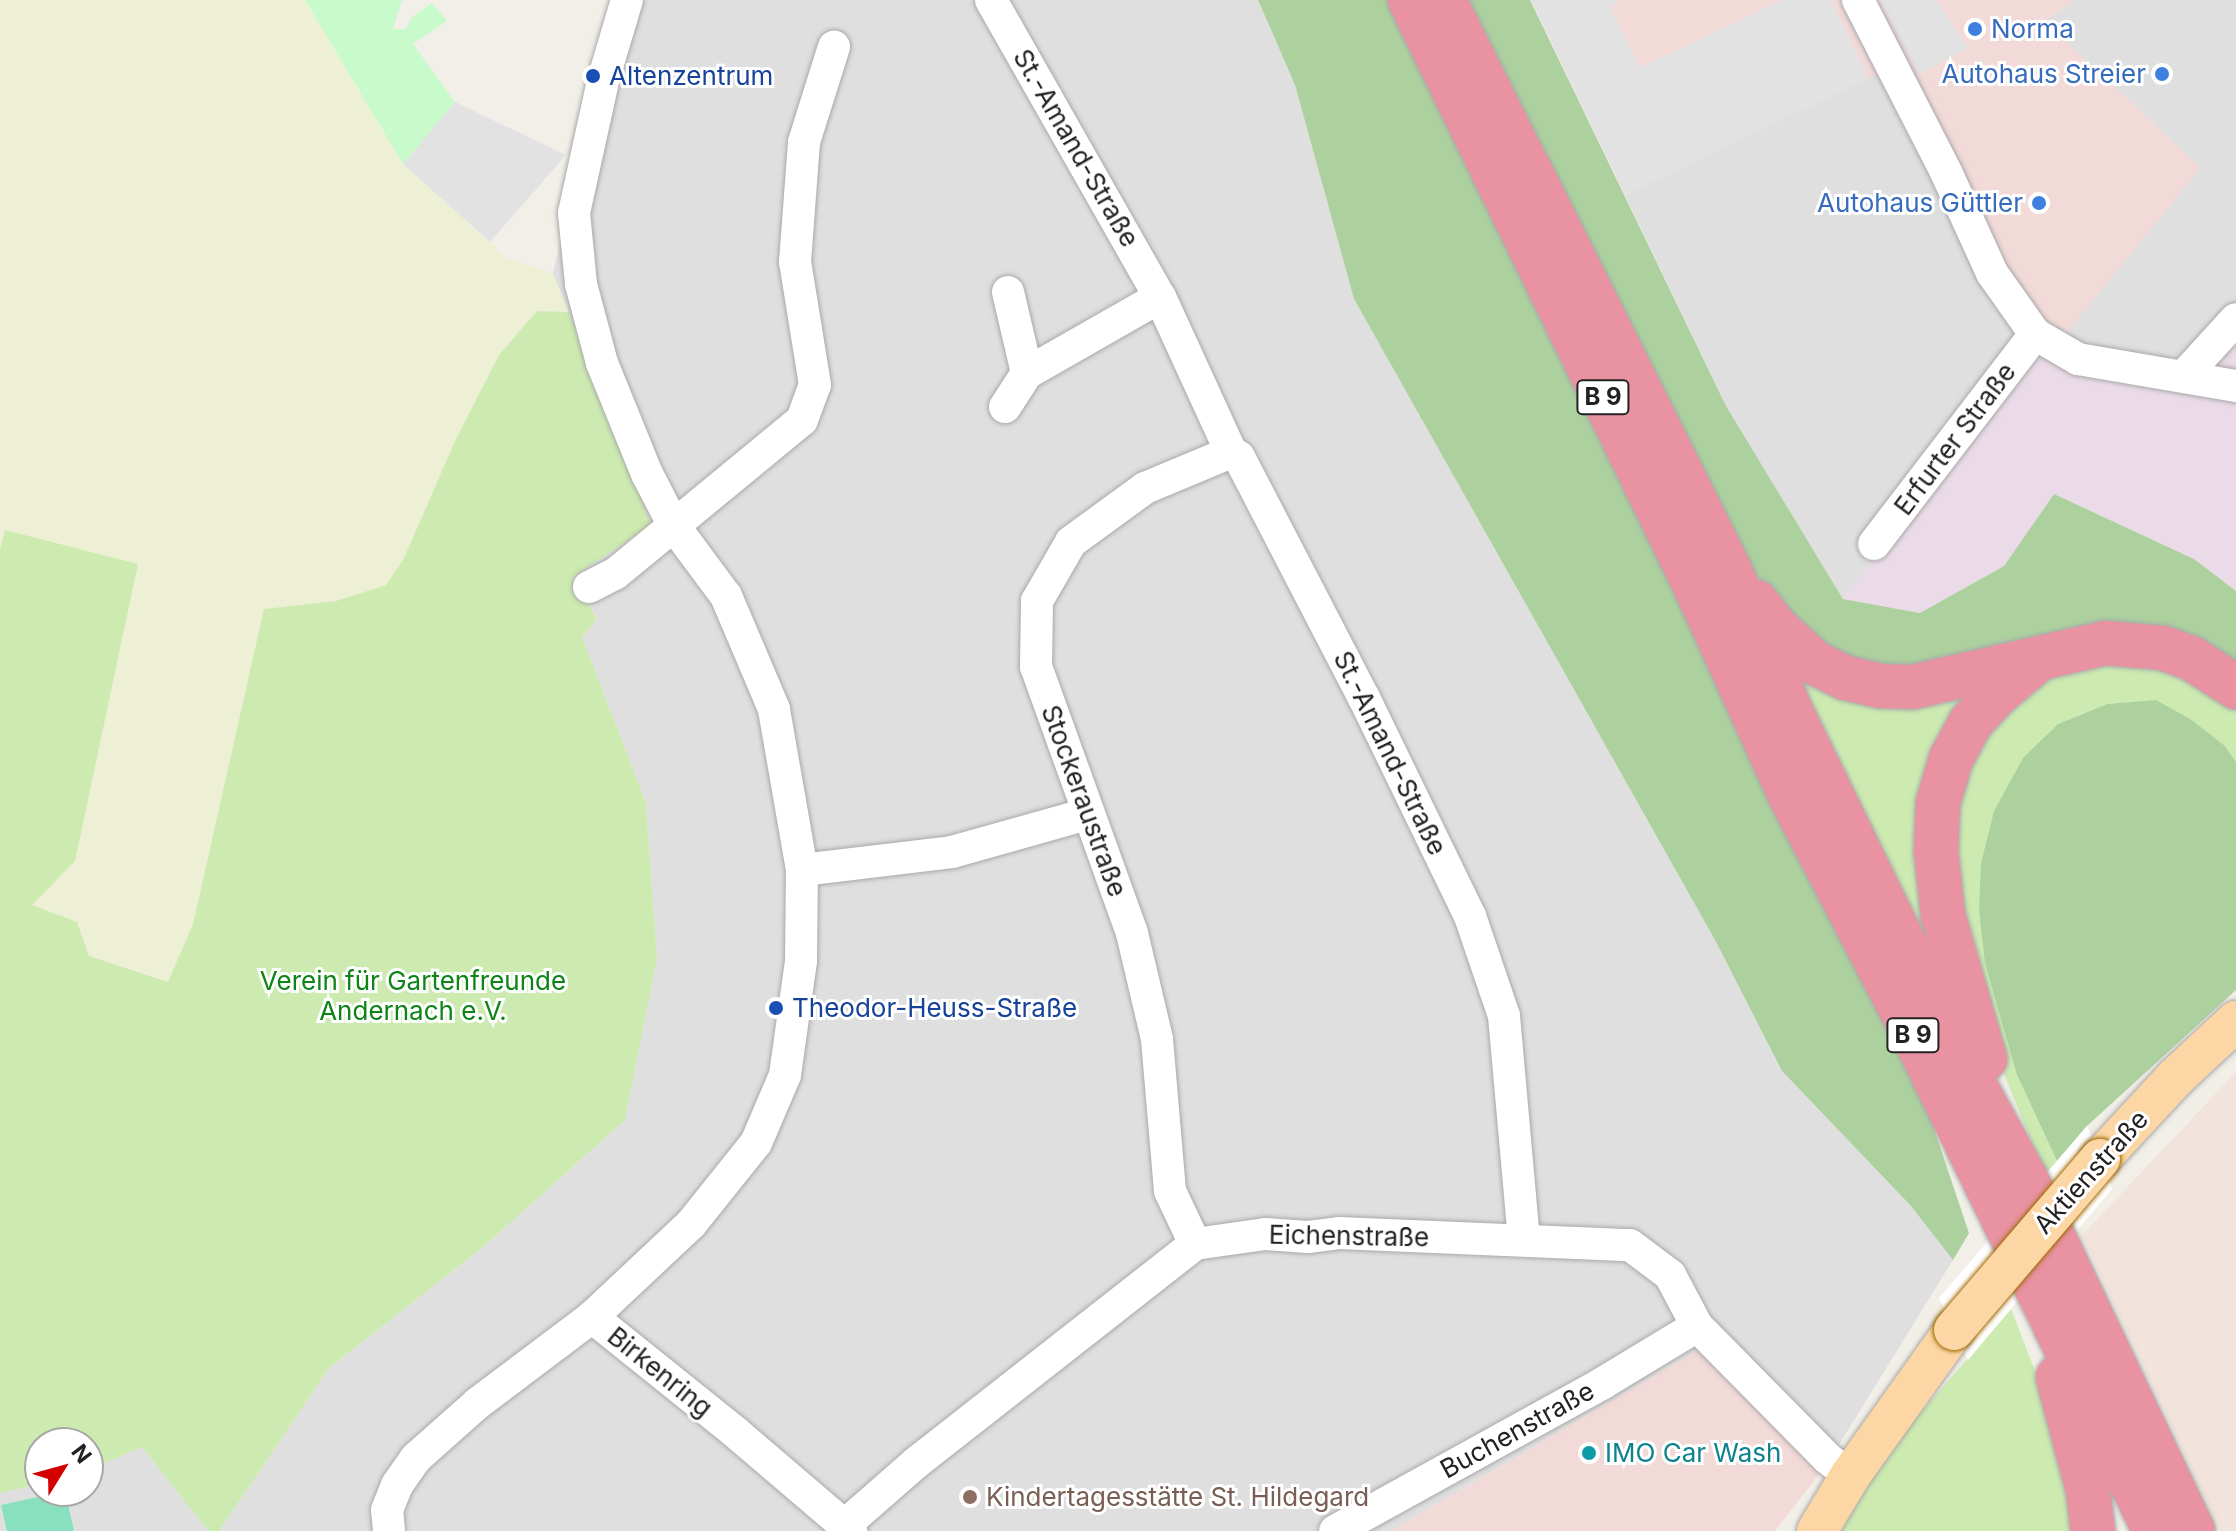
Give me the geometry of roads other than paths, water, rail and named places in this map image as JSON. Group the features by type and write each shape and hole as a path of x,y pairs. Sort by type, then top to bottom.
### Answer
{"highway":[{"name":"B 9","path":"1410,0 1694,583 1791,797 2031,1275 2155,1531"},
{"name":"B 9","path":"1444,0 1729,569 1809,748 1960,1059 2025,1177 2193,1531"},
{"path":"1729,569 1777,629 1815,663 1846,678 1881,686 1912,687 2038,660 2070,649 2135,644 2163,648 2191,658 2236,687"},
{"path":"2025,1177 1961,986 1943,915 1936,852 1938,803 1951,759 1971,722 1997,694 2038,660"},
{"path":"2031,1275 2088,1490 2093,1531"}],"main road":[{"name":"Aktienstraße","path":"1817,1531 1850,1476 1954,1330 2100,1159 2176,1077 2236,1021"}],"street":[{"path":"592,1317 691,1224 756,1143 785,1075 801,961 802,870 774,709 726,596 674,526 647,474 602,363 581,284 574,213 604,77 627,0"},
{"name":"St.-Amand-Straße","path":"991,0 1160,297 1231,452 1239,457 1349,669 1470,916 1504,1016 1524,1240"},
{"path":"1858,0 1946,172 1992,273 2035,334 2078,359 2236,386"},
{"path":"589,587 615,574 802,420 815,385 795,262 804,142 834,47"},
{"path":"1008,292 1027,373"},
{"path":"1005,407 1027,373 1160,297"},
{"path":"2184,376 2236,319"},
{"name":"Erfurter Straße","path":"1874,544 2035,334"},
{"name":"Stockeraustraße","path":"1195,1244 1170,1191 1157,1039 1132,933 1036,667 1037,601 1071,542 1145,488 1231,452"},
{"path":"802,870 952,852 1087,814"},
{"name":"Eichenstraße","path":"847,1529 917,1462 1195,1244 1265,1234 1630,1245 1670,1275 1697,1326 1827,1458 1850,1476"},
{"name":"Birkenring","path":"389,1531 387,1510 397,1485 416,1458 478,1403 592,1317 847,1529"},
{"name":"Buchenstraße","path":"1335,1531 1603,1383 1697,1326"}],"place":[{"name":"Norma","path":"1975,29"},
{"name":"Autohaus Streier","path":"2162,74"},
{"name":"Altenzentrum","path":"593,76"},
{"name":"Autohaus Güttler","path":"2039,203"},
{"name":"Theodor-Heuss-Straße","path":"776,1008"},
{"name":"IMO Car Wash","path":"1589,1453"},
{"name":"Kindertagesstätte St. Hildegard","path":"970,1497"}],"park label":[{"name":"Verein für Gartenfreunde Andernach e.V.","path":"413,996"}]}
